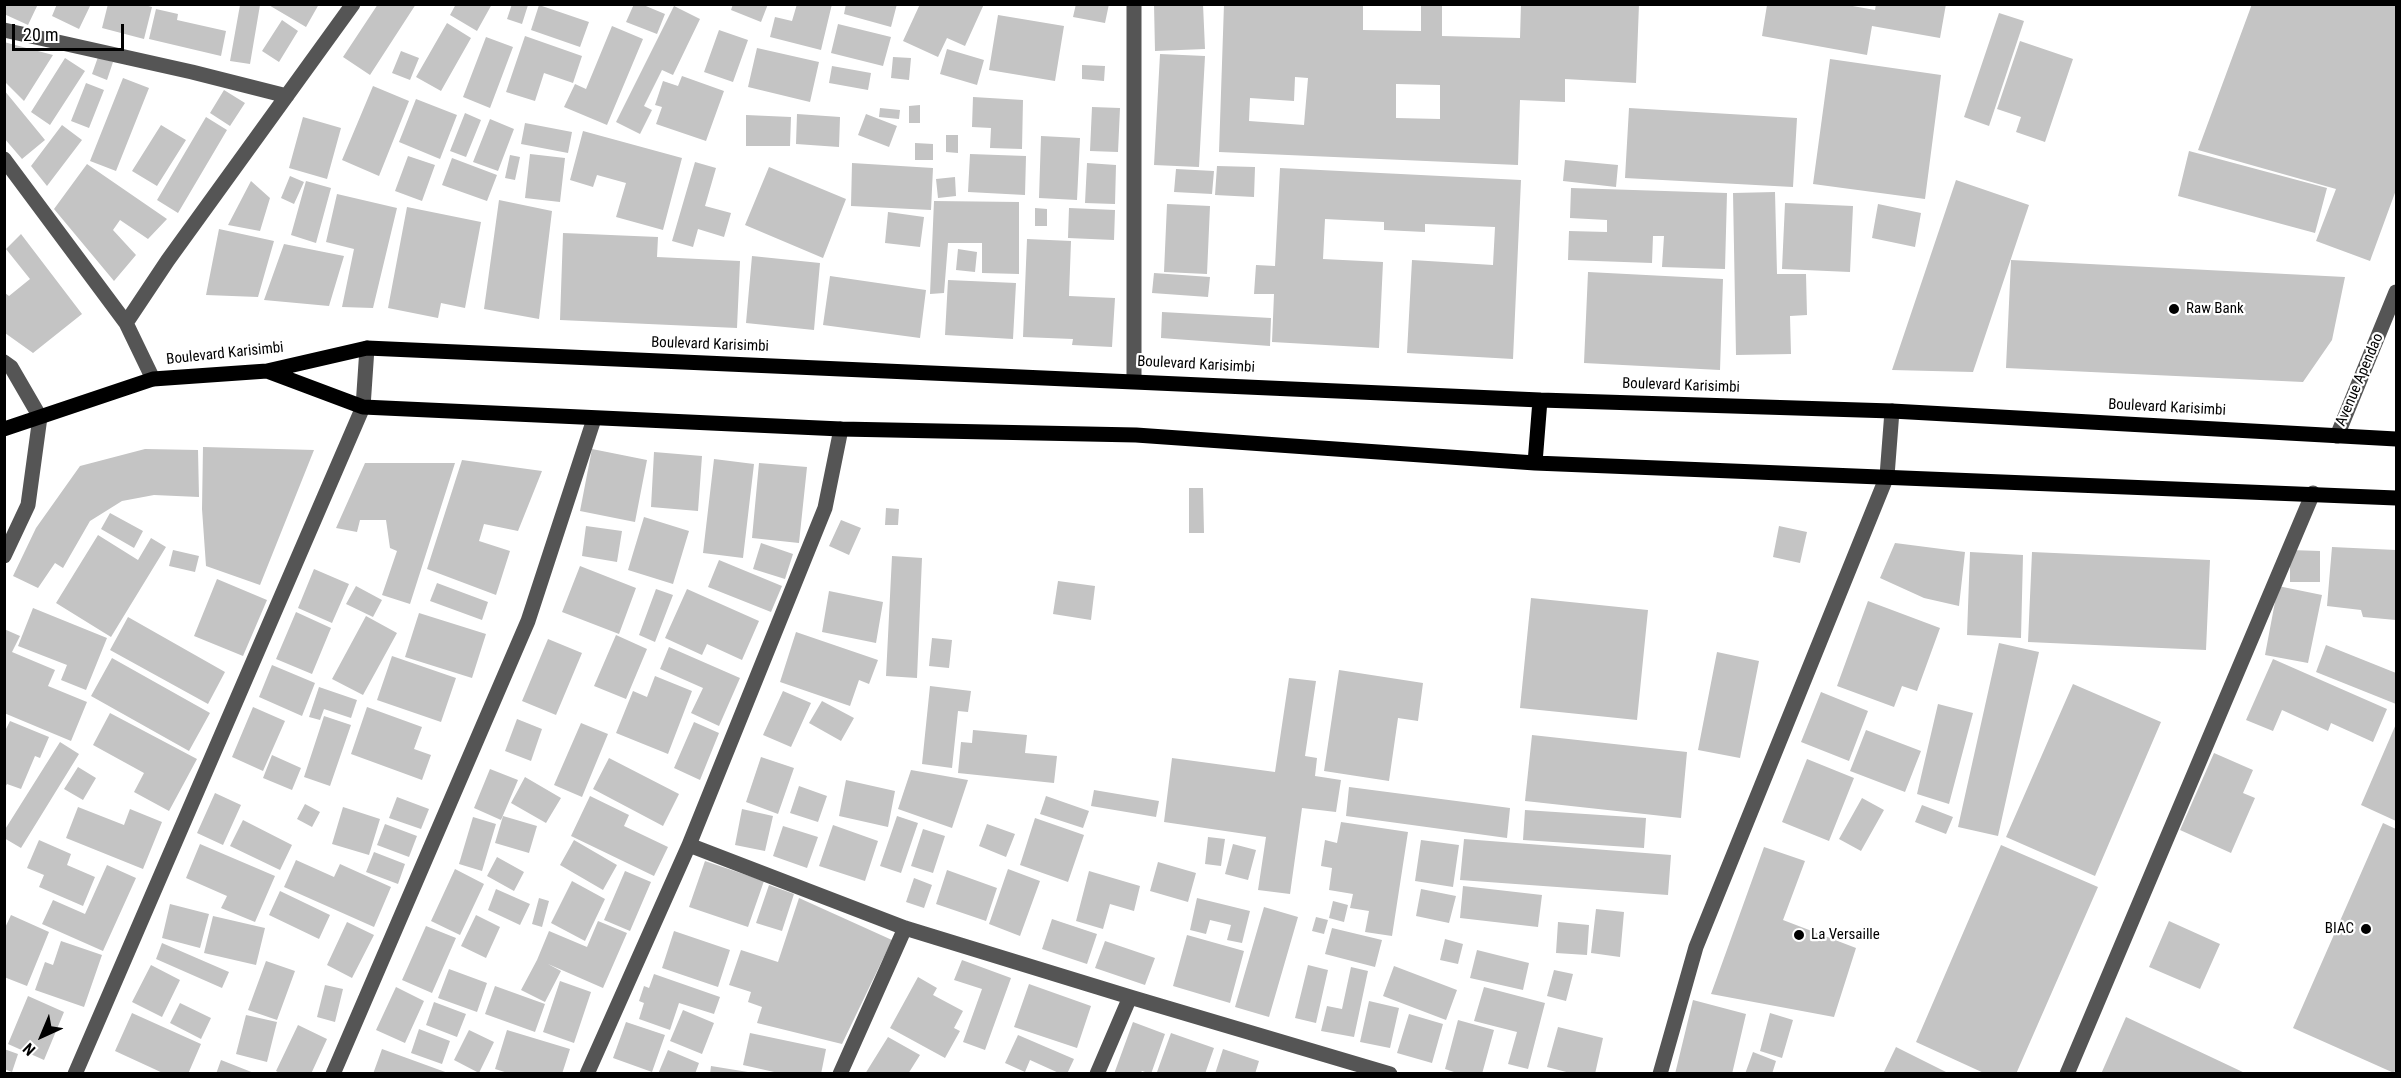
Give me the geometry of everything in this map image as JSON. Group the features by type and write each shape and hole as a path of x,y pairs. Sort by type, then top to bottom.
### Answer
{"main road":[{"name":"Boulevard Karisimbi","path":"4,429 153,379 267,371 368,348 1134,380 1540,400 1892,411 2397,439"},
{"path":"267,371 363,407 841,429 1136,435 1535,463 2397,498"},
{"path":"1535,463 1540,400"}],"street":[{"path":"126,323 168,260 353,4"},
{"path":"1134,4 1134,380"},
{"path":"4,30 288,96"},
{"path":"4,159 126,323 153,379"},
{"name":"Avenue Apendao","path":"2337,436 2397,292"},
{"path":"75,1074 363,407 368,348"},
{"path":"4,362 11,367 40,417 28,505 4,556"},
{"path":"1659,1074 1696,947 1887,476 1892,411"},
{"path":"333,1074 528,621 594,419"},
{"path":"587,1074 689,844 825,508 841,429"},
{"path":"2067,1074 2313,493"},
{"path":"689,844 906,928 1364,1070 1390,1074"},
{"path":"840,1074 906,928"},
{"path":"1097,1074 1130,998"}],"building":[{"path":"4,4 38,4 28,25 4,14"},
{"path":"57,4 91,4 79,29 52,16"},
{"path":"108,4 141,4 152,7 144,39 102,28"},
{"path":"267,4 319,4 306,27"},
{"path":"378,4 416,4 370,75 343,57"},
{"path":"456,4 492,4 477,31 450,15"},
{"path":"512,4 528,5 522,24 507,19"},
{"path":"634,4 641,4 665,14 657,34 626,22"},
{"path":"733,4 768,4 761,22 731,10"},
{"path":"797,4 832,4 821,50 770,37 775,17 792,21"},
{"path":"846,4 897,4 891,27 844,14"},
{"path":"920,4 984,4 965,46 947,38 938,57 903,41"},
{"path":"1076,4 1109,4 1105,23 1073,17"},
{"path":"1154,4 1203,4 1205,49 1155,51"},
{"path":"1224,4 1363,4 1363,30 1421,31 1421,4 1442,4 1442,36 1520,38 1521,4 1639,4 1636,83 1565,79 1565,102 1520,100 1518,165 1219,152","holes":["1295,77 1308,78 1304,125 1249,121 1250,98 1294,101","1396,84 1440,85 1440,119 1396,118"]},
{"path":"1876,4 1946,4 1940,38 1872,26 1867,55 1762,36 1767,5 1847,5 1875,10"},
{"path":"2252,4 2396,4 2396,190 2370,261 2316,241 2336,189 2198,150"},
{"path":"240,5 260,5 250,64 230,61"},
{"path":"539,5 589,22 580,47 531,30"},
{"path":"674,6 700,19 673,75 662,70 644,106 652,110 640,134 616,122"},
{"path":"156,9 178,14 177,20 226,31 221,56 149,39"},
{"path":"1999,13 2024,21 1989,126 1964,117"},
{"path":"998,15 1064,26 1055,81 989,70"},
{"path":"282,20 298,31 279,62 262,51"},
{"path":"447,23 471,38 441,91 416,77"},
{"path":"838,24 891,37 883,66 831,53"},
{"path":"612,26 643,39 607,125 564,107 575,84 586,89"},
{"path":"719,30 748,40 733,82 704,72"},
{"path":"525,36 582,56 573,83 544,73 535,101 506,92"},
{"path":"486,37 513,47 490,108 463,97"},
{"path":"2020,41 2073,59 2045,142 2016,132 2021,117 1997,109"},
{"path":"4,42 53,55 24,101 4,81"},
{"path":"757,48 819,62 810,102 748,87"},
{"path":"947,49 984,60 977,85 940,74"},
{"path":"401,51 419,58 410,80 392,73"},
{"path":"1160,54 1205,56 1199,167 1154,165"},
{"path":"98,57 113,62 107,80 92,74"},
{"path":"893,57 911,58 909,80 891,78"},
{"path":"65,58 85,71 50,125 31,112"},
{"path":"1830,59 1941,75 1925,199 1813,184"},
{"path":"1082,65 1105,66 1104,81 1082,79"},
{"path":"832,66 871,73 868,90 829,83"},
{"path":"682,76 724,91 706,141 656,124 662,107 655,105 663,81 678,86"},
{"path":"123,78 149,88 116,171 90,161"},
{"path":"86,83 104,90 89,128 71,121"},
{"path":"373,86 409,101 379,176 342,160"},
{"path":"4,90 45,140 22,159 4,138"},
{"path":"224,90 245,103 230,126 210,113"},
{"path":"973,97 1023,100 1022,149 990,148 991,128 972,127"},
{"path":"416,99 457,115 440,159 399,142"},
{"path":"920,105 920,123 909,123 909,106"},
{"path":"1092,107 1120,108 1118,152 1090,151"},
{"path":"880,108 900,110 899,119 879,117"},
{"path":"1629,108 1797,118 1793,187 1625,178"},
{"path":"465,113 481,120 466,157 450,151"},
{"path":"797,114 840,117 839,147 796,144"},
{"path":"866,114 897,126 889,147 858,135"},
{"path":"746,115 791,117 790,146 746,146"},
{"path":"206,117 227,130 178,213 157,200"},
{"path":"303,117 341,128 327,179 289,168"},
{"path":"490,119 514,129 498,171 473,162"},
{"path":"525,123 572,132 568,153 521,144"},
{"path":"62,125 82,140 47,186 31,166"},
{"path":"161,125 186,140 157,186 132,171"},
{"path":"583,131 682,158 663,230 616,217 626,183 597,175 593,187 570,180"},
{"path":"946,135 958,135 958,153 946,152"},
{"path":"1041,136 1080,138 1077,200 1039,198"},
{"path":"915,143 933,144 933,160 915,160"},
{"path":"2189,151 2327,188 2315,233 2178,196"},
{"path":"530,154 565,158 560,202 525,198"},
{"path":"970,154 1026,156 1025,195 968,192"},
{"path":"510,155 520,157 515,180 505,178"},
{"path":"408,156 435,165 422,201 395,191"},
{"path":"452,158 497,175 487,201 442,185"},
{"path":"1565,160 1618,165 1616,187 1563,181"},
{"path":"695,162 716,168 705,206 731,213 724,237 698,229 693,247 672,241"},
{"path":"852,163 933,168 931,210 851,206"},
{"path":"1087,163 1116,165 1115,204 1085,203"},
{"path":"87,164 167,219 148,239 120,220 113,230 136,255 114,281 54,209"},
{"path":"1217,166 1255,167 1254,197 1215,195"},
{"path":"769,167 846,199 823,258 745,225"},
{"path":"1280,168 1521,180 1513,359 1407,353 1412,260 1493,265 1495,227 1425,224 1425,232 1384,230 1384,222 1325,219 1323,259 1383,262 1379,348 1272,342 1274,294 1254,294 1256,265 1275,266"},
{"path":"1176,169 1214,171 1212,194 1174,192"},
{"path":"290,176 304,182 294,204 281,198"},
{"path":"955,177 956,196 938,198 936,179"},
{"path":"1956,180 2029,205 1973,372 1892,370"},
{"path":"251,181 270,198 260,231 228,225"},
{"path":"306,181 331,188 316,243 291,235"},
{"path":"1571,188 1727,193 1725,269 1662,267 1664,236 1653,236 1652,263 1568,260 1569,231 1607,232 1607,220 1570,218"},
{"path":"1775,192 1777,274 1806,274 1807,315 1790,316 1791,354 1736,355 1733,193"},
{"path":"337,194 397,208 373,308 342,307 354,249 326,242"},
{"path":"499,200 552,211 539,319 484,309"},
{"path":"934,201 1019,202 1019,274 982,273 982,243 948,243 944,293 930,294"},
{"path":"1785,203 1853,206 1850,272 1782,269"},
{"path":"1167,204 1210,206 1207,274 1164,272"},
{"path":"1878,204 1921,213 1915,247 1872,238"},
{"path":"407,207 481,222 465,308 441,303 438,318 388,308"},
{"path":"1035,208 1047,209 1047,226 1035,226"},
{"path":"1069,208 1115,210 1114,240 1068,238"},
{"path":"888,212 924,217 920,247 885,243"},
{"path":"219,229 274,241 258,297 206,295"},
{"path":"563,233 658,237 657,257 740,261 737,328 560,320"},
{"path":"21,234 82,314 33,353 5,333 5,293 9,296 30,279 6,249"},
{"path":"1027,239 1071,241 1069,296 1115,298 1112,347 1072,345 1073,339 1023,337"},
{"path":"284,244 344,256 329,306 264,300"},
{"path":"958,249 977,252 975,272 956,270"},
{"path":"752,256 820,263 814,330 746,323"},
{"name":"Raw Bank","path":"2011,260 2345,277 2332,340 2303,382 2006,368"},
{"path":"1588,272 1723,279 1720,370 1584,363"},
{"path":"1154,273 1210,277 1208,297 1152,293"},
{"path":"830,276 926,290 920,338 823,325"},
{"path":"948,280 1016,283 1013,339 945,335"},
{"path":"1162,312 1271,318 1270,346 1161,338"},
{"path":"203,447 314,450 260,585 206,566 202,509"},
{"path":"145,449 198,450 199,497 154,495 122,501 90,521 63,568 55,563 38,588 13,576 36,528 80,466"},
{"path":"592,449 647,460 635,522 580,511"},
{"path":"654,452 702,456 698,511 651,507"},
{"path":"714,459 754,464 743,558 703,553"},
{"path":"462,460 542,471 518,531 484,524 479,541 510,551 496,595 427,569"},
{"path":"365,463 455,463 410,604 382,595 397,551 390,548 386,520 360,520 357,532 336,528"},
{"path":"759,463 807,467 799,543 752,538"},
{"path":"1189,488 1203,488 1204,533 1189,533"},
{"path":"886,508 899,509 898,525 885,525"},
{"path":"110,513 143,531 134,548 101,529"},
{"path":"644,517 689,531 673,584 628,570"},
{"path":"841,520 861,528 849,555 829,546"},
{"path":"586,526 622,531 617,562 582,556"},
{"path":"1779,526 1807,532 1800,563 1773,557"},
{"path":"98,535 138,560 151,538 166,547 111,637 56,603"},
{"path":"761,543 793,554 785,579 753,569"},
{"path":"1895,543 1965,552 1959,606 1924,598 1880,578"},
{"path":"2332,547 2396,550 2396,620 2363,617 2361,610 2327,606"},
{"path":"173,550 199,556 195,572 169,566"},
{"path":"2290,550 2320,551 2320,582 2290,582"},
{"path":"1970,552 2023,555 2021,638 1967,635"},
{"path":"2032,552 2210,560 2206,650 2028,642"},
{"path":"892,556 922,558 917,678 886,676"},
{"path":"719,560 782,586 771,612 708,587"},
{"path":"580,566 636,588 619,634 562,612"},
{"path":"314,569 349,584 332,623 298,608"},
{"path":"217,579 267,600 243,656 194,636"},
{"path":"1058,581 1095,586 1091,620 1053,614"},
{"path":"437,583 488,602 482,620 430,601"},
{"path":"356,586 382,600 373,617 346,604"},
{"path":"2278,586 2322,595 2308,663 2265,655"},
{"path":"656,589 673,595 655,642 639,635"},
{"path":"687,589 759,621 742,660 707,644 702,655 665,638"},
{"path":"829,591 883,602 876,643 822,632"},
{"path":"1531,598 1648,610 1637,720 1520,708"},
{"path":"1868,601 1940,628 1917,691 1902,686 1894,707 1837,686"},
{"path":"33,608 107,638 86,690 61,680 67,665 18,646"},
{"path":"296,612 331,628 312,674 276,659"},
{"path":"419,613 486,634 472,678 405,657"},
{"path":"366,616 397,633 363,695 332,679"},
{"path":"128,617 225,672 208,704 110,650"},
{"path":"4,629 20,636 12,652 55,670 48,686 87,702 71,741 4,713"},
{"path":"796,632 878,660 869,684 859,680 850,706 780,682"},
{"path":"616,635 647,649 626,699 594,686"},
{"path":"932,638 952,640 949,668 929,666"},
{"path":"548,639 582,653 556,715 522,701"},
{"path":"1999,643 2039,652 1998,836 1958,827"},
{"path":"2326,645 2396,673 2396,704 2316,672"},
{"path":"669,647 740,678 719,726 691,713 703,688 660,669"},
{"path":"1717,652 1759,661 1740,758 1698,750"},
{"path":"392,656 456,678 441,722 377,700"},
{"path":"112,658 210,713 189,751 91,696"},
{"path":"2273,659 2387,709 2373,742 2331,723 2328,731 2282,710 2273,731 2246,720"},
{"path":"272,665 315,683 302,716 259,697"},
{"path":"1339,670 1423,683 1418,721 1398,718 1389,781 1324,771"},
{"path":"655,676 692,691 668,754 616,733 633,691 647,697"},
{"path":"1289,678 1316,681 1305,756 1317,758 1315,776 1341,780 1336,812 1302,808 1290,894 1258,890 1266,837 1164,822 1172,758 1275,772"},
{"path":"2073,684 2161,722 2095,876 2006,837"},
{"path":"930,686 971,691 968,712 958,711 952,768 922,764"},
{"path":"319,687 357,700 351,718 324,709 320,720 309,717"},
{"path":"783,691 811,703 791,747 763,735"},
{"path":"1821,692 1868,711 1849,761 1801,742"},
{"path":"822,701 854,718 841,741 809,723"},
{"path":"1938,704 1973,713 1949,804 1917,794"},
{"path":"253,707 285,721 263,771 232,757"},
{"path":"367,707 422,727 414,749 431,755 422,780 351,754"},
{"path":"110,713 197,759 169,811 134,792 144,773 93,745"},
{"path":"324,716 351,725 330,786 304,777"},
{"path":"517,719 542,729 531,761 505,751"},
{"path":"10,721 49,737 40,758 35,756 21,789 7,784 4,789 4,733"},
{"path":"694,722 719,733 700,780 674,768"},
{"path":"581,723 608,734 582,797 554,785"},
{"path":"2396,724 2396,821 2361,805"},
{"path":"973,730 1027,735 1025,753 1057,756 1054,783 958,773 961,742 972,743"},
{"path":"1866,730 1921,751 1905,792 1850,771"},
{"path":"1532,735 1687,752 1681,818 1525,801"},
{"path":"60,742 79,754 21,848 4,838 4,831"},
{"path":"2214,753 2253,770 2243,793 2255,798 2231,853 2180,830"},
{"path":"272,755 301,768 292,790 263,778"},
{"path":"761,757 794,768 778,814 746,802"},
{"path":"609,758 679,794 663,826 593,789"},
{"path":"1807,759 1854,778 1829,841 1782,822"},
{"path":"78,767 96,778 83,800 64,789"},
{"path":"490,769 518,780 501,820 474,808"},
{"path":"911,770 968,780 952,828 898,809"},
{"path":"525,777 561,798 546,823 511,803"},
{"path":"846,780 895,791 888,827 839,816"},
{"path":"799,786 827,796 818,822 790,813"},
{"path":"1349,787 1510,808 1507,838 1346,816"},
{"path":"1094,790 1159,801 1156,817 1091,806"},
{"path":"215,793 241,805 223,845 197,833"},
{"path":"590,796 629,815 624,826 668,847 654,876 571,836"},
{"path":"1046,796 1089,811 1083,828 1040,814"},
{"path":"397,797 429,809 421,829 389,818"},
{"path":"1862,798 1884,810 1861,851 1839,839"},
{"path":"305,804 320,812 312,827 297,819"},
{"path":"1922,805 1953,817 1946,834 1915,822"},
{"path":"78,807 124,825 130,809 162,822 143,869 66,838"},
{"path":"343,807 380,819 369,855 332,844"},
{"path":"742,809 773,816 765,851 735,845"},
{"path":"1525,810 1646,818 1644,848 1523,840"},
{"path":"503,816 537,826 529,853 495,843"},
{"path":"897,816 918,823 901,873 880,866"},
{"path":"473,817 496,824 482,871 459,864"},
{"path":"1035,818 1084,835 1068,882 1020,865"},
{"path":"243,820 292,845 280,870 230,846"},
{"path":"1341,822 1408,832 1392,936 1365,932 1369,911 1350,908 1353,894 1329,890 1332,868 1321,866 1325,840 1337,843"},
{"name":"BIAC","path":"2383,823 2396,829 2396,1068 2394,1073 2293,1028"},
{"path":"385,824 417,836 409,857 377,845"},
{"path":"987,824 1015,834 1006,857 979,846"},
{"path":"833,825 878,841 865,881 819,866"},
{"path":"783,826 818,837 807,868 773,856"},
{"path":"923,829 945,836 933,873 911,866"},
{"path":"1208,837 1225,839 1221,866 1205,864"},
{"path":"1464,839 1671,855 1668,895 1460,880"},
{"path":"39,840 71,854 67,865 95,877 83,906 39,887 44,875 27,868"},
{"path":"574,840 617,865 603,890 560,865"},
{"path":"1421,840 1459,845 1453,887 1415,881"},
{"path":"200,844 275,876 255,922 221,908 227,896 186,878"},
{"path":"1233,844 1256,850 1248,880 1225,874"},
{"path":"2001,845 2098,887 2016,1074 1986,1074 1916,1042"},
{"path":"1764,847 1805,861 1783,920 1856,948 1834,1017 1711,994"},
{"path":"374,852 405,864 398,884 366,872"},
{"path":"497,857 524,872 514,891 487,876"},
{"path":"296,860 334,877 340,864 391,887 374,927 284,887"},
{"path":"705,861 764,881 748,927 689,907"},
{"path":"1158,862 1196,873 1188,902 1150,891"},
{"path":"107,865 136,878 103,951 42,924 53,900 85,914"},
{"path":"455,869 484,884 460,935 431,921"},
{"path":"1008,869 1040,881 1020,936 989,924"},
{"path":"947,870 997,888 986,921 936,904"},
{"path":"625,871 651,882 630,931 604,920"},
{"path":"1089,871 1140,886 1134,911 1110,904 1103,929 1076,921"},
{"path":"914,878 932,885 924,908 906,902"},
{"path":"572,881 605,899 585,941 551,923"},
{"path":"769,885 794,894 782,931 756,923"},
{"path":"1463,886 1542,895 1538,927 1460,918"},
{"path":"496,889 530,904 520,925 488,910"},
{"path":"1421,889 1456,896 1449,923 1416,916"},
{"path":"280,891 330,915 319,939 269,915"},
{"path":"539,898 549,901 542,927 532,924"},
{"path":"799,898 892,940 842,1044 757,1023 762,1007 748,1002 751,992 729,985 741,950 778,962"},
{"path":"1197,898 1250,911 1242,943 1227,940 1231,925 1210,920 1206,934 1190,930"},
{"path":"1333,901 1348,905 1344,922 1329,918"},
{"path":"170,904 209,914 200,948 162,938"},
{"path":"1264,907 1298,917 1269,1017 1235,1007"},
{"path":"1596,909 1624,912 1620,957 1591,953"},
{"path":"11,915 49,932 27,986 4,977 4,930"},
{"path":"476,915 500,927 486,958 461,946"},
{"path":"213,916 265,928 256,965 204,953"},
{"path":"1316,917 1328,920 1324,934 1312,931"},
{"path":"1052,919 1097,934 1087,964 1042,949"},
{"path":"598,921 627,933 603,988 548,964 561,971 545,1002 521,990 549,931 587,947"},
{"path":"2169,921 2220,944 2200,989 2149,967"},
{"path":"347,922 374,935 352,978 327,965"},
{"path":"1558,922 1589,925 1587,955 1556,953"},
{"path":"426,926 456,938 432,993 402,980"},
{"path":"1332,928 1382,940 1375,967 1325,954"},
{"path":"674,931 730,950 718,987 662,968"},
{"path":"1187,935 1244,951 1230,1003 1173,986"},
{"path":"1445,939 1463,944 1458,964 1440,960"},
{"path":"61,941 102,955 84,1007 35,990 45,962 53,965"},
{"path":"1105,941 1155,958 1145,985 1095,968"},
{"path":"162,943 229,972 222,988 156,959"},
{"path":"1477,950 1529,963 1523,990 1470,978"},
{"path":"962,960 1011,978 985,1050 963,1042 982,989 954,980"},
{"path":"266,961 295,971 277,1020 248,1010"},
{"path":"151,965 180,980 162,1017 132,1002"},
{"path":"1308,965 1328,970 1316,1023 1295,1018"},
{"path":"1394,966 1457,990 1446,1020 1383,996"},
{"path":"1351,967 1368,971 1354,1037 1321,1031 1327,1006 1342,1009"},
{"path":"449,969 487,983 477,1012 438,998"},
{"path":"1554,970 1573,974 1566,1001 1547,996"},
{"path":"654,974 720,997 714,1014 679,1003 670,1030 639,1019 644,1003 639,1001 644,986 649,988"},
{"path":"918,977 937,988 933,995 963,1011 954,1028 960,1031 945,1058 890,1028"},
{"path":"560,981 591,992 574,1043 543,1032"},
{"path":"1029,984 1091,1006 1077,1048 1014,1027"},
{"path":"325,985 343,989 335,1022 317,1017"},
{"path":"495,986 545,1004 535,1032 485,1014"},
{"path":"396,987 424,1001 405,1043 376,1030"},
{"path":"1484,987 1545,1003 1528,1069 1508,1064 1517,1032 1474,1021"},
{"path":"28,996 64,1012 44,1060 8,1044"},
{"path":"1693,1000 1746,1014 1732,1074 1675,1074"},
{"path":"1369,1001 1399,1008 1390,1048 1360,1042"},
{"path":"434,1002 466,1014 457,1037 426,1025"},
{"path":"180,1003 211,1018 201,1039 170,1023"},
{"path":"683,1010 714,1023 702,1054 670,1041"},
{"path":"132,1013 201,1044 188,1074 165,1074 115,1051"},
{"path":"1770,1013 1793,1020 1782,1058 1760,1051"},
{"path":"1409,1014 1443,1024 1432,1063 1397,1053"},
{"path":"246,1015 277,1022 267,1062 236,1054"},
{"path":"2126,1017 2247,1074 2101,1074"},
{"path":"1458,1020 1494,1030 1482,1074 1460,1074 1445,1069"},
{"path":"626,1022 665,1035 652,1072 613,1058"},
{"path":"1133,1022 1165,1034 1151,1074 1142,1071 1140,1074 1114,1074"},
{"path":"298,1025 327,1039 311,1074 281,1074 276,1071"},
{"path":"1558,1027 1603,1038 1595,1074 1574,1074 1547,1067"},
{"path":"419,1029 450,1041 442,1064 411,1053"},
{"path":"469,1030 494,1042 479,1073 454,1060"},
{"path":"507,1030 570,1049 562,1074 511,1074 495,1069"},
{"path":"750,1033 826,1049 821,1074 783,1074 743,1065"},
{"path":"1171,1033 1214,1048 1205,1074 1157,1072"},
{"path":"1018,1035 1074,1059 1067,1074 1061,1074 1030,1060 1025,1072 1005,1063"},
{"path":"888,1037 920,1055 908,1074 865,1074"},
{"path":"1896,1047 1950,1074 1883,1074"},
{"path":"4,1049 18,1054 12,1072 4,1069"},
{"path":"382,1049 448,1073 448,1074 373,1074"},
{"path":"1223,1049 1259,1061 1255,1074 1215,1074"},
{"path":"668,1050 699,1063 695,1074 658,1074"},
{"path":"1753,1052 1776,1061 1772,1074 1745,1074"},
{"path":"221,1060 254,1073 254,1074 216,1074"},
{"path":"711,1066 748,1072 748,1074 710,1074"}],"place":[{"name":"Raw Bank","path":"2174,309"},
{"name":"BIAC","path":"2366,929"},
{"name":"La Versaille","path":"1799,935"}]}
